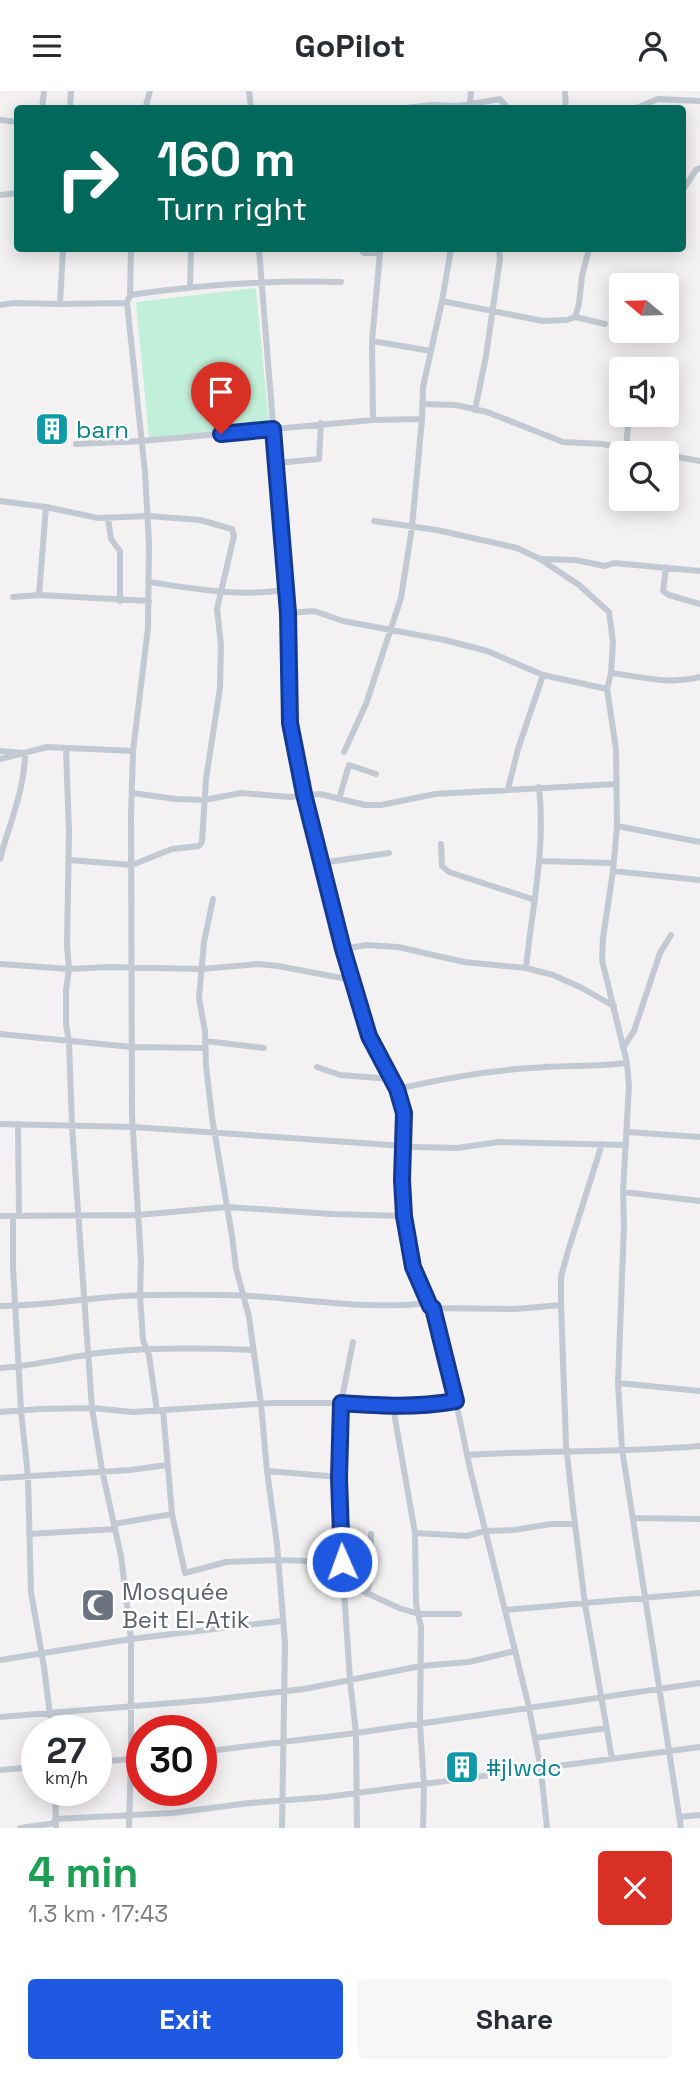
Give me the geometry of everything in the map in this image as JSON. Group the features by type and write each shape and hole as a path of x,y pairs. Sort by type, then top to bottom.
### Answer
{"street":[{"path":"470,103 471,91"},
{"path":"462,105 500,99 505,105"},
{"path":"644,105 658,99 700,101"},
{"path":"686,185 700,168"},
{"path":"60,304 63,252"},
{"path":"131,252 130,295 127,303 148,516 149,582 148,628 133,751 132,793 133,1127 143,1340 160,1411 172,1514 185,1573 226,1562 342,1562"},
{"path":"190,286 191,252"},
{"path":"259,252 288,613 290,723 304,794 352,980 369,1036 397,1089 404,1113 404,1216 413,1267 431,1306 530,1709 541,1770 547,1828"},
{"path":"364,252 380,253 372,341 373,420"},
{"path":"344,752 366,705 401,598 412,527 423,387 450,252"},
{"path":"475,410 493,311 499,252"},
{"path":"575,317 588,252"},
{"path":"130,295 190,286 341,282"},
{"path":"442,301 543,321 575,317 605,324"},
{"path":"0,305 127,303"},
{"path":"372,341 430,351"},
{"path":"422,404 456,405 486,412 564,442 609,446"},
{"path":"76,444 142,441 321,423 422,419"},
{"path":"277,463 319,459 321,423"},
{"path":"679,457 700,461"},
{"path":"0,501 108,518 148,516 200,520 232,529 234,535 218,608 220,688 204,800 202,842 199,846 172,849 132,865 69,860"},
{"path":"39,595 46,507"},
{"path":"108,518 111,539 120,551 120,601"},
{"path":"374,521 437,530 517,548 540,559 579,585 609,612 613,642 607,689 615,737 617,826 602,960 627,1063 629,1085 618,1384 622,1449 681,1828"},
{"path":"540,559 575,560 605,566 614,563 700,571"},
{"path":"667,567 663,591 700,604"},
{"path":"149,582 222,593 285,590"},
{"path":"12,597 39,595 149,601"},
{"path":"288,613 314,611 344,621 445,640 487,651 543,675 607,689"},
{"path":"611,673 655,681 685,681 700,677"},
{"path":"508,789 518,749 543,675"},
{"path":"0,759 47,747 133,751"},
{"path":"65,748 69,860 69,968 65,991 72,1126 92,1408 102,1470 121,1556 131,1639 131,1715"},
{"path":"0,751 25,753"},
{"path":"0,859 25,769 25,753"},
{"path":"339,799 349,765 376,774"},
{"path":"132,793 204,800 241,793 290,797 304,794 365,805 381,805 435,794 617,785"},
{"path":"526,968 540,861 539,787"},
{"path":"617,826 700,842"},
{"path":"441,844 442,866 449,872 535,900"},
{"path":"321,863 388,853"},
{"path":"540,861 612,867 700,880"},
{"path":"213,899 204,942 200,998 215,1133 236,1268 249,1317 278,1560 285,1643 282,1828"},
{"path":"623,1048 634,1031 660,954 671,935"},
{"path":"343,949 367,946 398,947 464,962 526,968 553,975 614,1006"},
{"path":"0,964 69,968 202,969 258,964 352,980"},
{"path":"0,1034 132,1047 205,1044 264,1048"},
{"path":"397,1089 442,1079 500,1071 598,1067 627,1063"},
{"path":"317,1067 340,1075 391,1079"},
{"path":"0,1124 133,1127 457,1148 499,1142 626,1145"},
{"path":"18,1124 15,1305 28,1477 31,1592 50,1714"},
{"path":"627,1132 700,1137"},
{"path":"601,1144 564,1264 561,1305 567,1450 575,1524 585,1604 612,1759"},
{"path":"623,1192 700,1202"},
{"path":"0,1216 138,1215 227,1207 404,1216"},
{"path":"0,1306 140,1296 242,1296 372,1305 515,1309 561,1305"},
{"path":"353,1342 341,1403 339,1478 343,1582 356,1733 357,1828"},
{"path":"0,1369 88,1354 147,1349 201,1347 253,1350"},
{"path":"618,1384 700,1391"},
{"path":"0,1412 92,1408 133,1412 261,1404 341,1403 393,1407 456,1401"},
{"path":"393,1407 415,1533 416,1604 419,1614 421,1666 423,1828"},
{"path":"467,1455 700,1446"},
{"path":"0,1478 130,1470 167,1465"},
{"path":"267,1471 339,1478"},
{"path":"29,1534 115,1527 172,1514"},
{"path":"633,1518 700,1519"},
{"path":"415,1533 467,1536 485,1531 575,1524"},
{"path":"367,1594 371,1573 371,1534"},
{"path":"343,1582 399,1608 419,1614 459,1613"},
{"path":"505,1610 700,1593"},
{"path":"0,1660 131,1639 282,1621"},
{"path":"0,1717 285,1691 421,1666 469,1662 515,1651"},
{"path":"217,1750 530,1709 700,1683"},
{"path":"535,1738 607,1728"},
{"path":"19,1828 129,1814 172,1813 356,1793 541,1770 669,1750 700,1749"},
{"path":"0,1770 21,1768"},
{"path":"129,1806 129,1828"},
{"path":"679,1817 700,1815"}],"green space":[{"path":"256,288 269,425 149,438 136,302"}],"place":[{"name":"barn","path":"52,429"},
{"name":"Mosquée Beit El-Atik","path":"98,1605"},
{"name":"#jlwdc","path":"462,1767"}],"route":[{"path":"221,434 273,429 288,613 290,723 304,794 343,949 369,1036 397,1089 404,1113 404,1216 413,1267 433,1308 456,1401 393,1407 341,1403 339,1478 342,1562"}]}
